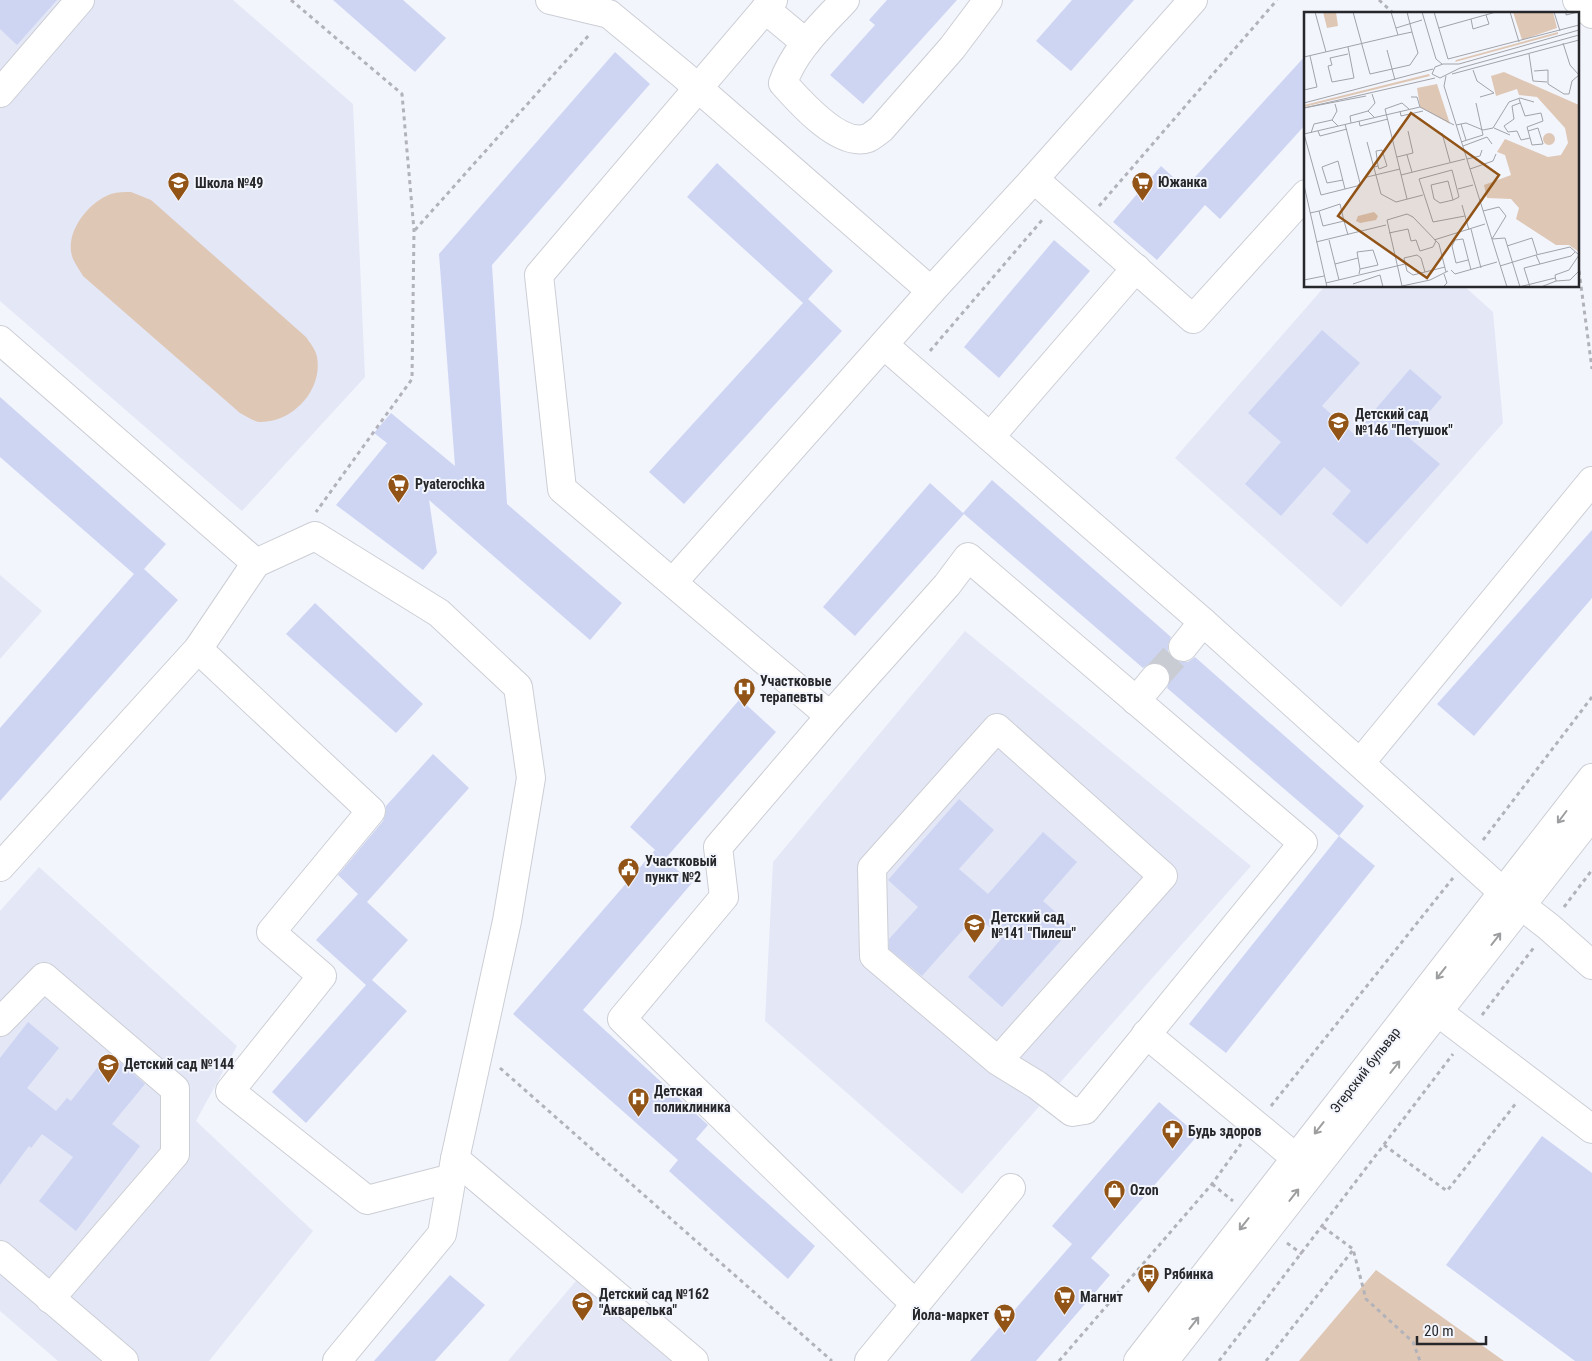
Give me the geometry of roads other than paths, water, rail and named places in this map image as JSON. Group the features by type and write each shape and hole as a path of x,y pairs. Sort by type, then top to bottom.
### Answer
{"main road":[{"path":"0,93 80,0"},
{"path":"550,0 609,14 931,290"},
{"path":"845,0 788,66 783,83 796,98 837,133 855,140 868,138 880,129 952,48 988,0"},
{"path":"673,582 931,290 1034,179 1193,0"},
{"path":"1577,0 1592,14"},
{"path":"806,43 769,4 540,274 562,489 830,716"},
{"path":"1034,179 1193,319 1304,196"},
{"path":"990,437 1136,268"},
{"path":"0,340 256,563"},
{"path":"884,345 1361,762 1466,861 1549,927 1592,965"},
{"path":"1361,762 1592,481"},
{"path":"0,867 198,649 256,563 315,536 439,613 518,687 532,778 507,921 454,1168 442,1234 337,1361"},
{"path":"915,1304 622,1019 724,897 718,847 830,716 947,585 968,557 1303,843 1085,1110 1072,1112 1037,1085 998,1062 874,956 872,868 997,728 1163,876 998,1062"},
{"path":"1183,647 1203,622"},
{"path":"198,649 371,811 271,932 322,976 230,1091 367,1200 454,1168"},
{"path":"1136,701 1155,678"},
{"name":"Эгерский бульвар","path":"1138,1361 1304,1164 1438,1012 1592,778"},
{"name":"Эгерский бульвар","path":"1164,1361 1304,1164 1513,900 1592,815"},
{"path":"0,1022 44,977 176,1089 175,1154 50,1299"},
{"path":"1438,1012 1592,1129"},
{"path":"1146,1034 1255,1126 1304,1164"},
{"path":"454,1168 694,1361"},
{"path":"870,1361 1011,1188"},
{"path":"0,1255 124,1361"}],"tunnel":[{"path":"1155,678 1183,647"}],"place":[{"name":"Южанка","path":"1142,201"},
{"name":"Школа №49","path":"179,202"},
{"name":"Детский сад №146 \"Петушок\"","path":"1339,441"},
{"name":"Pyaterochka","path":"399,503"},
{"name":"Участковые терапевты","path":"744,708"},
{"name":"Участковый пункт №2","path":"629,888"},
{"name":"Детский сад №141 \"Пилеш\"","path":"975,944"},
{"name":"Детский сад №144","path":"108,1083"},
{"name":"Детская поликлиника","path":"638,1118"},
{"name":"Будь здоров","path":"1172,1150"},
{"name":"Ozon","path":"1114,1209"},
{"name":"Рябинка","path":"1148,1293"},
{"name":"Магнит","path":"1064,1316"},
{"name":"Детский сад №162 \"Акварелька\"","path":"583,1321"},
{"name":"Йола-маркет","path":"1005,1334"}]}
